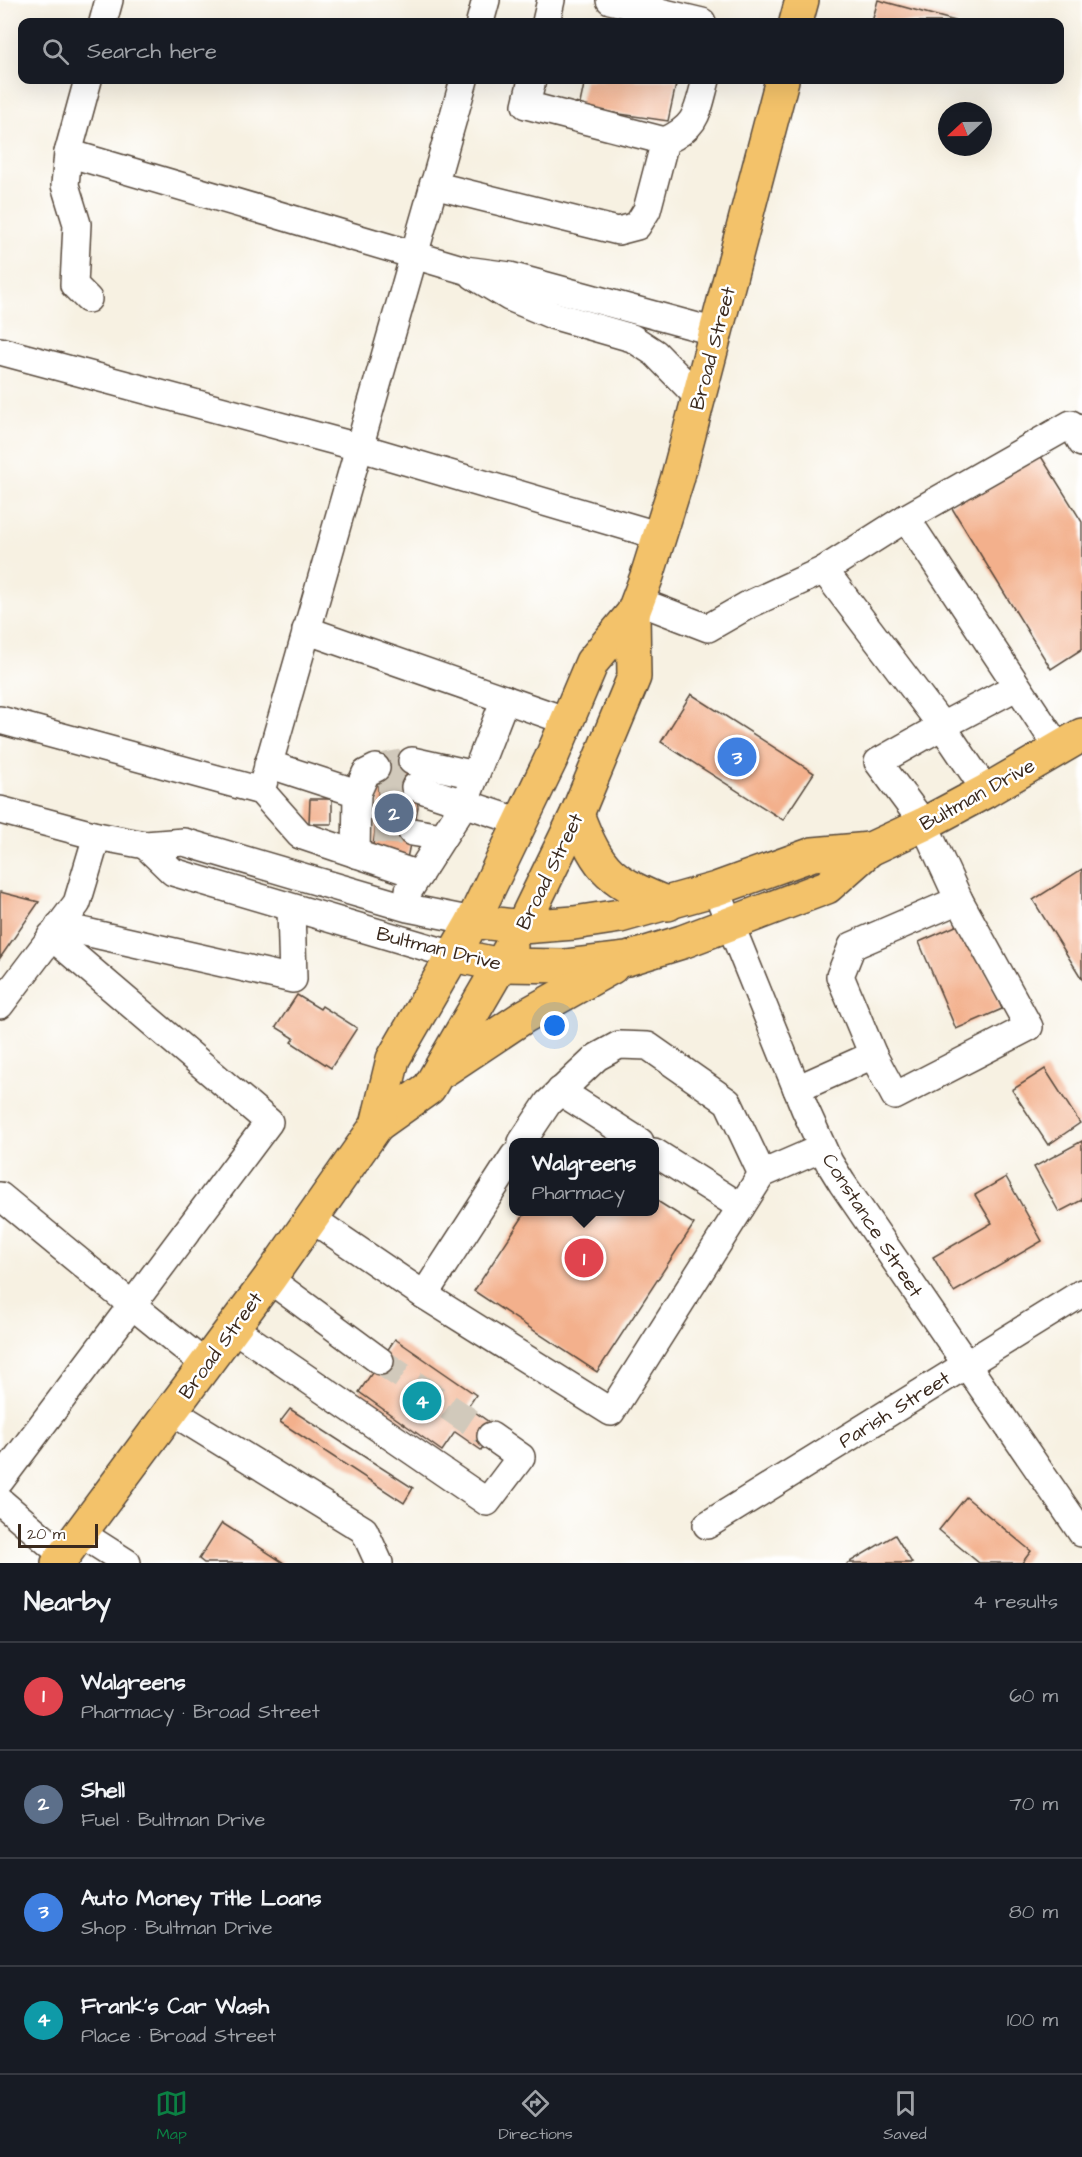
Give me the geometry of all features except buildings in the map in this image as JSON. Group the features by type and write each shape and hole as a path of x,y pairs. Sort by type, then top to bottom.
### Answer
{"main road":[{"path":"797,18 802,0"},
{"name":"Broad Street","path":"68,1550 269,1279 377,1125 429,1088 522,927 577,814 634,678 635,607 660,536 699,398 781,84"},
{"name":"Broad Street","path":"377,1125 393,1059 473,921 521,822 592,662 635,607"},
{"name":"Bultman Drive","path":"453,955 501,965 566,966 627,959 730,925 826,887 870,849 924,824 1071,742"},
{"path":"577,814 588,844 614,878 630,888 668,904"},
{"name":"Bultman Drive","path":"473,921 522,927 574,923 620,916 716,890 813,854 870,849"},
{"path":"438,1074 525,1016 627,959"}],"street":[{"path":"104,18 109,0"},
{"path":"481,18 486,0"},
{"path":"547,18 551,0"},
{"path":"610,0 685,18"},
{"path":"87,84 68,153 65,185 77,224 74,285 88,299"},
{"path":"261,791 463,84"},
{"path":"531,84 526,105 665,141 680,134 695,118 705,84"},
{"path":"433,185 618,231 637,226 647,210 665,141"},
{"path":"68,153 465,270 510,276 716,332"},
{"path":"465,270 508,297 552,315 632,338 655,354 699,398"},
{"path":"0,351 358,447 660,536"},
{"path":"635,607 708,628 748,605 824,570 906,518 1071,424 1082,443"},
{"path":"906,518 1016,687 1071,742"},
{"path":"824,570 942,726 986,790"},
{"path":"306,630 567,721"},
{"path":"959,900 852,946 840,976 873,1056 895,1096 1029,1027 959,900 924,824 878,762 1016,687"},
{"path":"399,905 464,804 505,699"},
{"path":"0,720 261,791 300,835 419,875"},
{"path":"268,764 370,784 366,828 356,854"},
{"path":"475,775 413,774 464,804 521,822"},
{"name":"Bultman Drive","path":"0,810 96,836 145,845 184,842 399,905 473,921"},
{"path":"412,832 442,837"},
{"path":"0,1005 77,903 96,836"},
{"name":"Bultman Drive","path":"145,845 172,872 453,955"},
{"name":"Constance Street","path":"716,890 822,1148 842,1183 1082,1533"},
{"path":"55,931 293,979 291,909"},
{"path":"0,1481 269,1122 55,931"},
{"path":"525,1138 548,1103 597,1057 619,1045 648,1046 728,1102 762,1174"},
{"path":"797,1089 873,1056"},
{"path":"560,1091 632,1138"},
{"path":"312,1219 424,1294 611,1412 762,1174 822,1148"},
{"path":"659,1155 741,1207"},
{"path":"424,1294 509,1162"},
{"path":"0,1196 206,1365"},
{"path":"269,1279 380,1361"},
{"name":"Parish Street","path":"707,1526 1082,1293"},
{"path":"233,1328 487,1502 521,1457 491,1436"},
{"path":"171,1412 364,1530 379,1563"},
{"path":"0,1502 68,1550 127,1563"}],"tunnel":[{"path":"376,768 412,761"},
{"path":"378,790 415,787"},
{"path":"375,829 412,832"},
{"path":"380,1361 491,1436"}],"place":[{"name":"Auto Money Title Loans","path":"737,757"},
{"name":"Shell","path":"394,813"},
{"name":"Walgreens","path":"584,1258"},
{"name":"Frank's Car Wash","path":"422,1401"}]}
